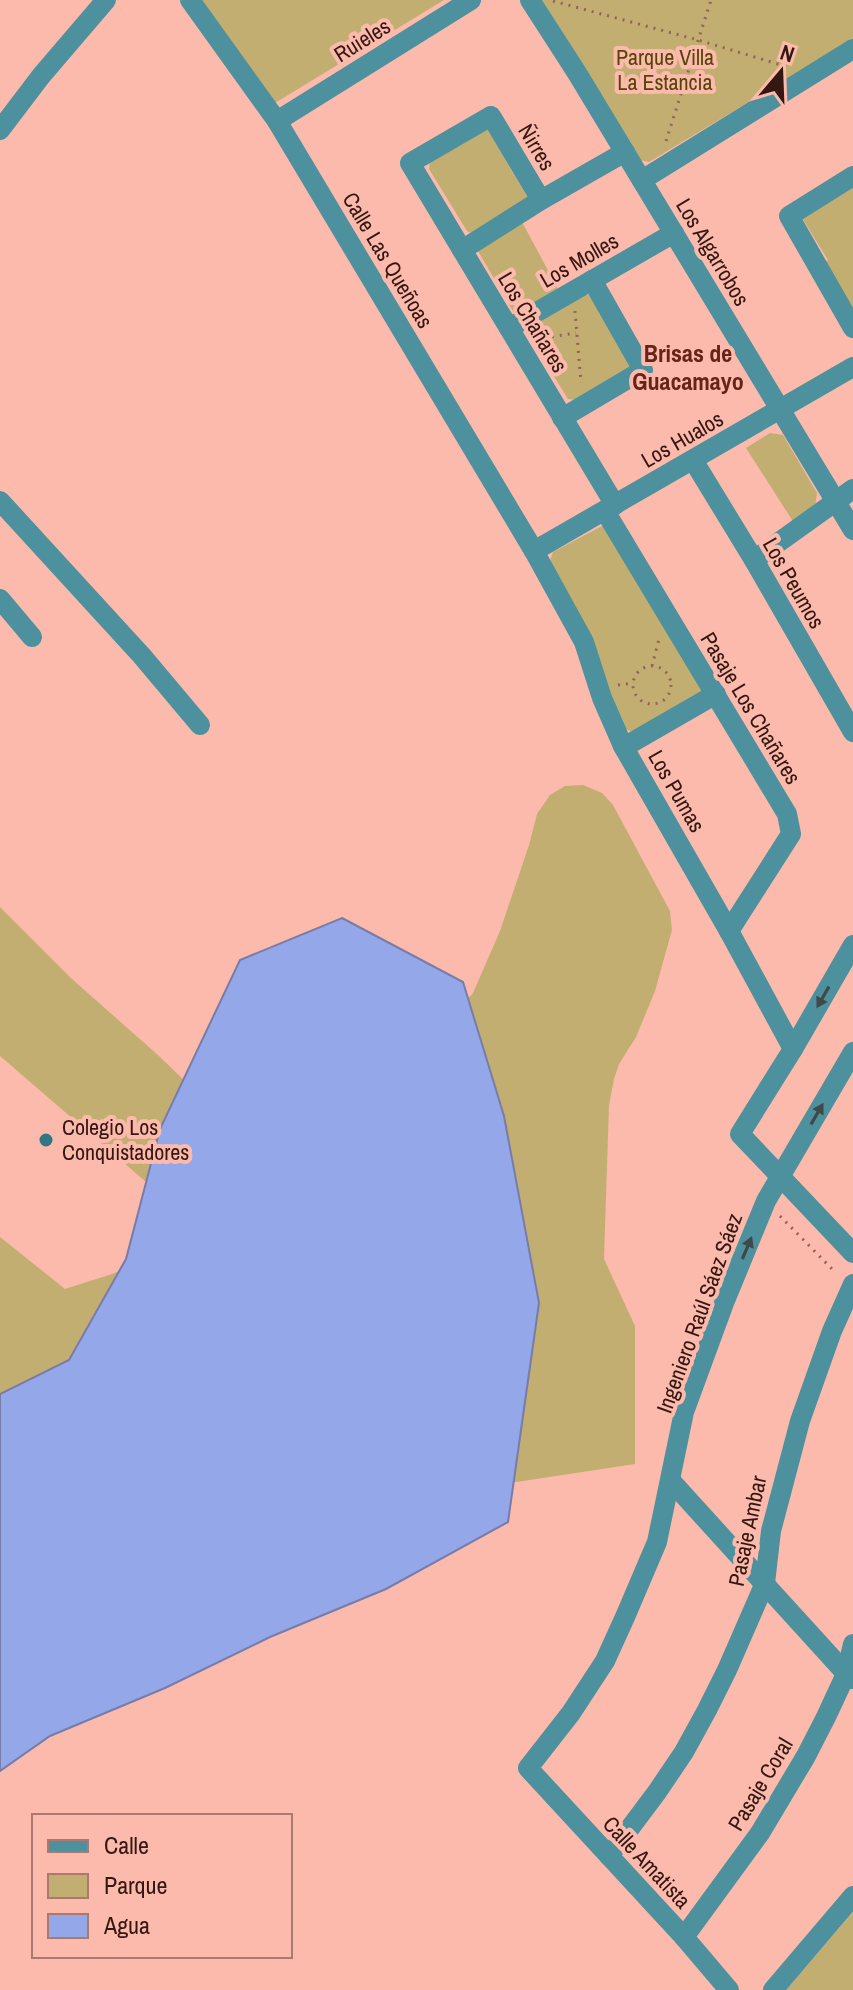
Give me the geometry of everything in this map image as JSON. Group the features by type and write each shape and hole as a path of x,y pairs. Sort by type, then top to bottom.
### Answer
{"street":[{"name":"Calle Las Queñoas","path":"190,0 277,121 534,551"},
{"name":"Ruieles","path":"277,121 471,0"},
{"name":"Los Algarrobos","path":"530,0 853,530"},
{"path":"0,130 100,2"},
{"path":"642,180 853,49"},
{"name":"Ñirres","path":"410,163 491,116 541,200"},
{"path":"462,250 625,152"},
{"name":"Los Chañares","path":"410,163 562,418 610,508"},
{"path":"853,176 789,216 853,328"},
{"name":"Los Molles","path":"513,335 573,291 674,233"},
{"path":"562,418 643,370 592,280"},
{"name":"Los Hualos","path":"534,551 853,367"},
{"name":"Los Peumos","path":"693,460 853,732"},
{"path":"754,560 853,489"},
{"path":"0,501 142,656 200,725"},
{"name":"Pasaje Los Chañares","path":"610,508 674,628 787,814 791,834 729,931"},
{"name":"Los Pumas","path":"534,551 584,642 602,698 623,746 793,1049"},
{"path":"0,599 32,637"},
{"path":"623,746 716,694"},
{"path":"853,945 740,1134 853,1253"},
{"name":"Ingeniero Raúl Sáez Sáez","path":"528,1768 571,1713 605,1661 657,1542 684,1412 724,1303 766,1201 847,1077 853,1052"},
{"name":"Pasaje Ambar","path":"609,1856 684,1752 727,1670 765,1583 771,1531 796,1434 815,1376 852,1286"},
{"path":"671,1481 849,1678"},
{"name":"Pasaje Coral","path":"684,1937 733,1871 783,1795 849,1678 853,1644"},
{"name":"Calle Amatista","path":"528,1768 729,1990"},
{"path":"773,1990 853,1896"}],"path":[{"path":"549,0 792,68"},
{"path":"665,144 711,0"},
{"path":"573,291 584,405"},
{"path":"513,335 576,333"},
{"path":"652,666 661,635"},
{"path":"652,666 664,670 671,680 666,698 656,704 643,702 635,693 636,675 652,666"},
{"path":"607,686 634,683"},
{"path":"766,1201 852,1286"}],"green space":[{"path":"202,0 444,0 275,103"},
{"name":"Parque Villa La Estancia","path":"539,0 853,0 853,39 649,162 635,159"},
{"path":"486,127 528,198 471,233 429,169 430,159"},
{"path":"853,187 853,311 825,262 828,260 802,218"},
{"path":"521,220 559,291 521,314 513,311 478,251"},
{"path":"580,294 594,296 631,360 630,370 576,400 568,399 529,336 529,325"},
{"path":"770,433 783,435 817,493 815,507 794,523 746,448"},
{"path":"602,526 609,531 705,687 703,695 632,732 626,729 549,564 553,552"},
{"path":"583,785 602,793 613,805 670,911 672,930 655,991 636,1037 619,1064 609,1105 604,1259 635,1326 635,1464 489,1486 0,1668 0,1237 65,1289 115,1273 144,1258 189,1219 0,1056 0,907 72,979 222,1117 442,1029 473,993 500,931 537,814 550,795 565,786"},
{"path":"853,1912 853,1990 786,1990"}],"water":[{"path":"342,918 463,982 504,1116 539,1303 508,1522 386,1589 270,1637 165,1688 50,1736 0,1771 0,1394 69,1360 126,1259 160,1129 240,960"}],"place":[{"name":"Colegio Los Conquistadores","path":"46,1140"}],"district":[{"name":"Brisas de Guacamayo","path":"688,367"}]}
